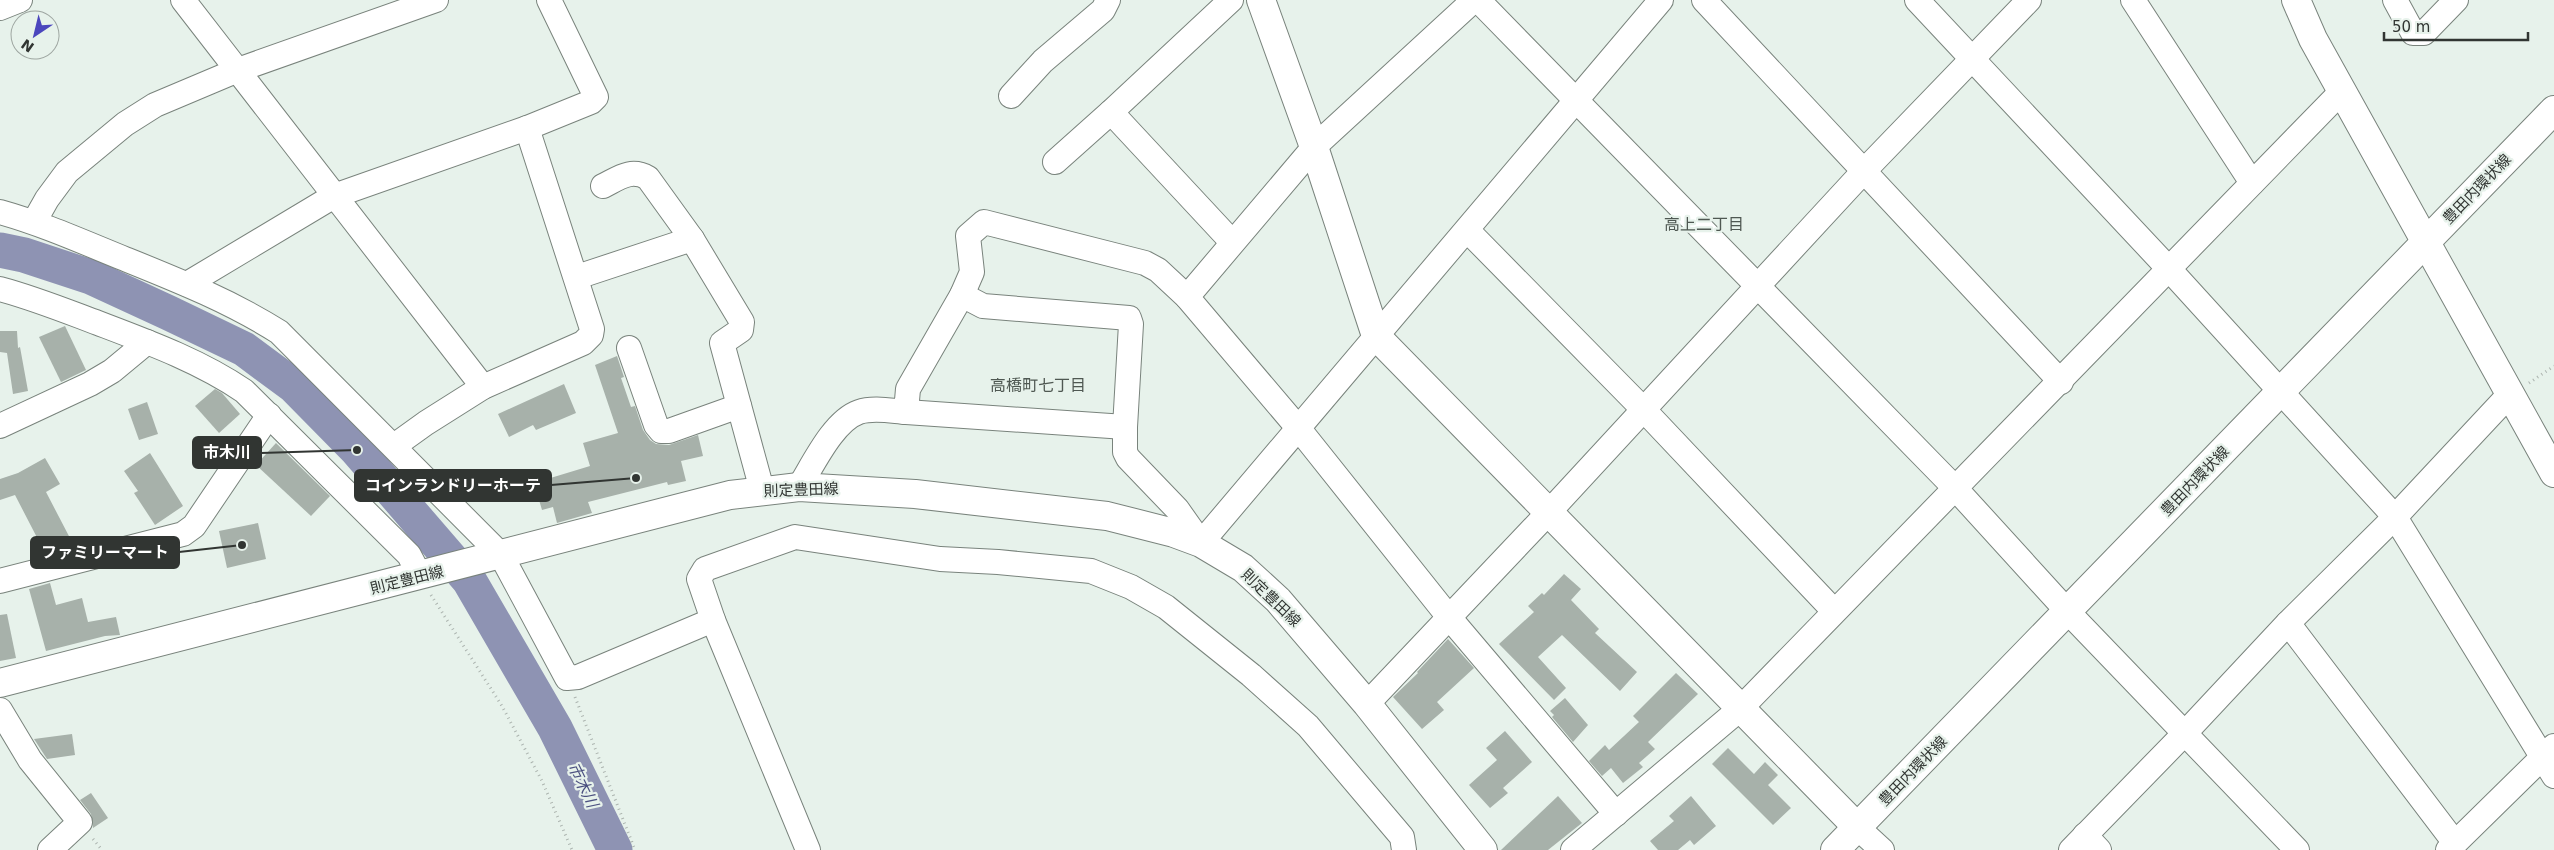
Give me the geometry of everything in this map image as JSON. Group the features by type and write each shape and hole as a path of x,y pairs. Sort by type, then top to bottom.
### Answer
{"street":[{"path":"0,8 20,0"},
{"path":"183,0 483,387"},
{"path":"34,222 47,199 67,172 126,124 181,92 436,0"},
{"path":"187,284 334,196 527,128 586,105 596,98 549,0"},
{"path":"1011,96 1043,61 1103,10 1108,0"},
{"path":"1055,162 1231,0"},
{"path":"1261,0 1314,148 1376,336 1858,828 1882,850"},
{"path":"1187,297 1314,148 1474,0"},
{"path":"1478,0 1578,100 1956,489 2068,612 2297,850"},
{"path":"962,295 982,306 1129,318 1131,324 1125,452 1128,458 1177,509 1202,543 1376,336 1468,231 1661,0"},
{"path":"1704,0 2060,382"},
{"path":"1918,0 2282,391 2395,517 2550,760 2452,847 2288,623"},
{"path":"1367,704 1448,616 1549,512 1863,172 2029,0"},
{"path":"2133,0 2252,183"},
{"path":"2296,0 2313,39 2554,473"},
{"path":"2395,0 2413,33 2424,33 2456,0"},
{"path":"1573,850 1741,708 2342,90"},
{"name":"豊田内環状線","path":"1835,850 2554,110"},
{"path":"1111,112 1232,242"},
{"path":"394,446 483,387 583,343 591,335 592,329 577,277 527,128"},
{"path":"603,186 627,174 639,173 648,178 692,240 742,325 741,330 722,344 762,490"},
{"path":"0,212 34,222 187,284 250,314 279,332 501,555 567,678 578,677 713,620"},
{"path":"906,412 908,389 962,295 972,272 968,236 984,222 1145,263 1158,270 1187,297 1299,429 1448,616 1616,814"},
{"path":"1468,231 1643,409 1834,611"},
{"path":"577,277 692,240"},
{"path":"0,289 22,295 147,342 220,375 244,391 409,556 420,576"},
{"path":"0,426 90,384 112,371 147,342"},
{"path":"629,348 656,425 661,431 669,431 739,406"},
{"path":"2085,845 2185,733 2288,623 2395,517 2509,395"},
{"path":"799,487 832,434 850,417 859,412 871,410 1125,427"},
{"path":"0,580 183,534 194,526 269,415"},
{"name":"則定豊田線","path":"0,682 420,576 730,495 799,487 915,494 1108,516 1174,533 1202,543 1242,568 1278,600 1367,704 1483,850"},
{"path":"808,850 713,620 699,579 705,569 795,537 940,559 1091,570 1131,587 1166,607 1250,675 1308,726 1402,837 1404,850"},
{"path":"0,710 30,760 80,822 50,850"}],"path":[{"path":"420,576 502,706 542,781 572,850"},
{"path":"567,678 635,850"}],"building":[{"path":"65,326 86,370 61,382 39,337"},
{"path":"0,331 17,331 18,348 20,347 28,391 13,394 7,353 0,352"},
{"path":"617,356 624,377 621,378 631,407 635,406 643,430 650,440 656,444 669,445 698,435 703,456 681,461 686,481 668,485 667,482 588,502 592,513 557,523 553,507 542,510 534,483 590,466 583,443 618,433 595,365"},
{"path":"564,384 576,413 536,430 533,425 509,437 498,414"},
{"path":"215,389 222,393 240,414 219,433 195,406"},
{"path":"147,402 158,434 139,440 128,409"},
{"path":"276,443 330,496 311,516 256,465"},
{"path":"150,453 183,506 155,525 134,493 138,491 124,471"},
{"path":"45,458 60,484 46,492 71,540 45,553 15,495 0,500 0,479 18,473"},
{"path":"258,523 266,559 227,568 219,531"},
{"path":"1564,574 1581,589 1571,600 1599,629 1595,633 1637,672 1620,691 1562,635 1538,657 1566,688 1554,700 1499,644 1534,612 1528,606 1542,593 1544,595"},
{"path":"50,583 56,605 82,598 88,622 116,617 120,635 105,636 46,651 29,589"},
{"path":"7,614 16,658 0,661 0,615"},
{"path":"1448,639 1474,668 1437,702 1444,710 1422,729 1393,697 1418,673"},
{"path":"1676,673 1698,694 1648,742 1655,749 1639,763 1643,767 1623,783 1611,768 1602,776 1589,761 1605,745 1609,750 1639,722 1633,716"},
{"path":"1565,698 1588,725 1573,742 1552,717 1554,715 1550,711"},
{"path":"1505,731 1532,762 1503,788 1508,793 1490,808 1469,785 1497,760 1486,748"},
{"path":"72,734 75,755 47,759 34,739"},
{"path":"1728,748 1754,774 1765,762 1778,775 1768,785 1791,808 1773,825 1712,764"},
{"path":"91,793 108,818 93,828 91,814 80,800"},
{"path":"1558,796 1582,823 1548,850 1501,850"},
{"path":"1691,796 1716,826 1694,845 1690,840 1678,850 1658,850 1650,841 1674,821 1669,816"}],"waterway":[{"name":"市木川","path":"0,250 24,255 91,277 169,313 244,349 294,386 357,450 469,580 555,728 615,850"}],"place":[{"name":"市木川","path":"357,450"},
{"name":"コインランドリーホーテ","path":"636,478"},
{"name":"ファミリーマート","path":"242,545"}],"district":[{"name":"高上二丁目","path":"1704,224"},
{"name":"高橋町七丁目","path":"1038,385"}]}
